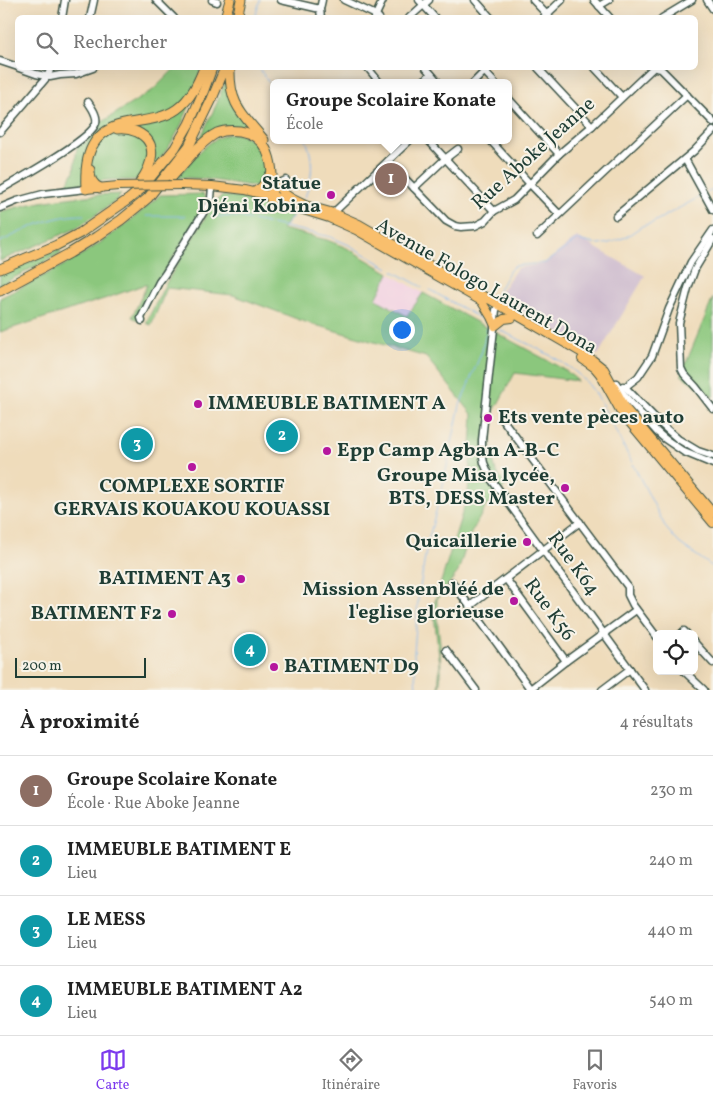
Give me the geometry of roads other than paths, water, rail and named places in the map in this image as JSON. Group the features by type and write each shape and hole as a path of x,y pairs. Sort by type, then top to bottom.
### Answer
{"highway":[{"path":"226,15 230,0"},
{"path":"238,15 241,0"},
{"path":"90,189 86,163 96,140 107,130 115,126 163,116 176,110 194,90 203,70"},
{"path":"0,269 57,245 80,233 141,189 175,148 189,124 211,70"},
{"path":"148,198 189,146 224,70"},
{"path":"230,70 230,84 235,103 269,146 273,156 277,184 274,199"},
{"path":"88,177 91,162 98,145 108,133 124,128 138,133 150,144 152,159 144,177 129,199"},
{"path":"0,291 70,253 121,220 158,191 206,141 225,130 245,132 258,139 264,146 270,161 274,199"},
{"path":"255,192 267,181 271,172"},
{"path":"88,177 94,184 90,189"},
{"path":"277,184 286,196 304,205"}],"main road":[{"name":"Avenue Fologo Laurent Dona","path":"90,189 118,186 181,185 255,192 360,224 498,307 589,357 604,369 622,412 713,523"},
{"name":"Avenue Fologo Laurent Dona","path":"209,188 304,205 331,215 440,279 482,302 498,307 512,318 586,362 607,380 626,410 713,513"},
{"path":"482,302 495,326 504,319 512,318"}],"street":[{"path":"62,15 65,0"},
{"path":"91,15 94,0"},
{"path":"281,0 320,9"},
{"path":"321,15 322,0"},
{"path":"344,0 373,15"},
{"path":"378,15 383,0"},
{"path":"411,15 421,3 429,0"},
{"path":"475,0 489,15"},
{"path":"534,0 546,15"},
{"path":"548,15 562,0"},
{"path":"594,0 607,15"},
{"path":"599,6 609,0"},
{"path":"667,15 692,0"},
{"path":"707,0 713,9"},
{"path":"159,1 171,15"},
{"path":"421,3 432,15"},
{"path":"0,61 15,66"},
{"path":"27,70 47,77 76,74 87,70"},
{"path":"0,132 47,77 50,70"},
{"path":"428,70 435,79"},
{"path":"540,70 592,126"},
{"path":"597,70 622,97"},
{"name":"Rue Aboke Jeanne","path":"388,160 446,221 455,226 480,225 494,211 514,200 559,154 653,70"},
{"path":"662,70 713,122"},
{"path":"425,79 431,74"},
{"path":"536,236 687,95"},
{"path":"0,190 69,148 91,131 96,125 97,120 88,102"},
{"path":"512,102 559,154"},
{"path":"616,216 685,159 713,131"},
{"path":"331,215 406,144"},
{"path":"432,144 494,211"},
{"path":"494,144 559,214"},
{"path":"414,188 458,149"},
{"path":"685,159 713,210"},
{"path":"277,184 286,180"},
{"path":"165,274 142,321 141,318 159,282 208,205 210,200 209,188"},
{"name":"Avenue Fologo Laurent Dona","path":"0,208 43,194 90,189"},
{"path":"625,387 638,377 652,356 669,310 691,262 713,230"},
{"path":"713,239 695,269 679,323 681,368 713,409"},
{"name":"Rue K64","path":"498,307 482,440 484,463 491,479 645,690"},
{"path":"607,380 625,387 678,439 713,456"},
{"path":"616,384 665,439 684,452 713,464"},
{"path":"503,420 628,587 628,595 633,606 653,633"},
{"path":"470,606 580,522"},
{"name":"Rue K56","path":"506,579 566,661"},
{"path":"452,582 530,690 603,633 636,610"},
{"path":"698,646 713,663"},
{"path":"446,650 476,690"},
{"path":"602,690 630,669"},
{"path":"688,675 704,690"}],"waterway":[{"path":"256,15 260,0"},
{"path":"260,70 270,84"},
{"path":"305,197 312,168 307,144"},
{"path":"706,193 713,190"},
{"path":"495,300 496,295 514,266 545,263 577,240 599,245 626,237 642,226 652,223 703,195"},
{"path":"284,227 296,213"},
{"path":"0,242 51,220 84,215"},
{"path":"146,216 185,216"},
{"path":"211,216 239,217 331,237 349,245 388,268"},
{"path":"393,271 422,287"},
{"path":"430,290 487,322"},
{"path":"416,690 414,653 418,600 427,545 443,485 460,405 482,351 489,321"},
{"path":"500,330 570,367 586,382 598,397 666,528 679,543 713,567"}],"place":[{"name":"Groupe Scolaire Konate","path":"391,179"},
{"name":"Statue Djéni Kobina","path":"331,195"},
{"name":"IMMEUBLE BATIMENT A","path":"198,404"},
{"name":"Ets vente pèces auto","path":"488,418"},
{"name":"IMMEUBLE BATIMENT E","path":"282,436"},
{"name":"LE MESS","path":"137,444"},
{"name":"Epp Camp Agban A-B-C","path":"327,451"},
{"name":"COMPLEXE SORTIF GERVAIS KOUAKOU KOUASSI","path":"192,467"},
{"name":"Groupe Misa lycée, BTS, DESS Master","path":"565,488"},
{"name":"Quicaillerie","path":"527,542"},
{"name":"BATIMENT A3","path":"241,579"},
{"name":"Mission Assenbléé de l'eglise glorieuse","path":"514,601"},
{"name":"BATIMENT F2","path":"172,614"},
{"name":"IMMEUBLE BATIMENT A2","path":"250,650"},
{"name":"BATIMENT D9","path":"274,667"}]}
